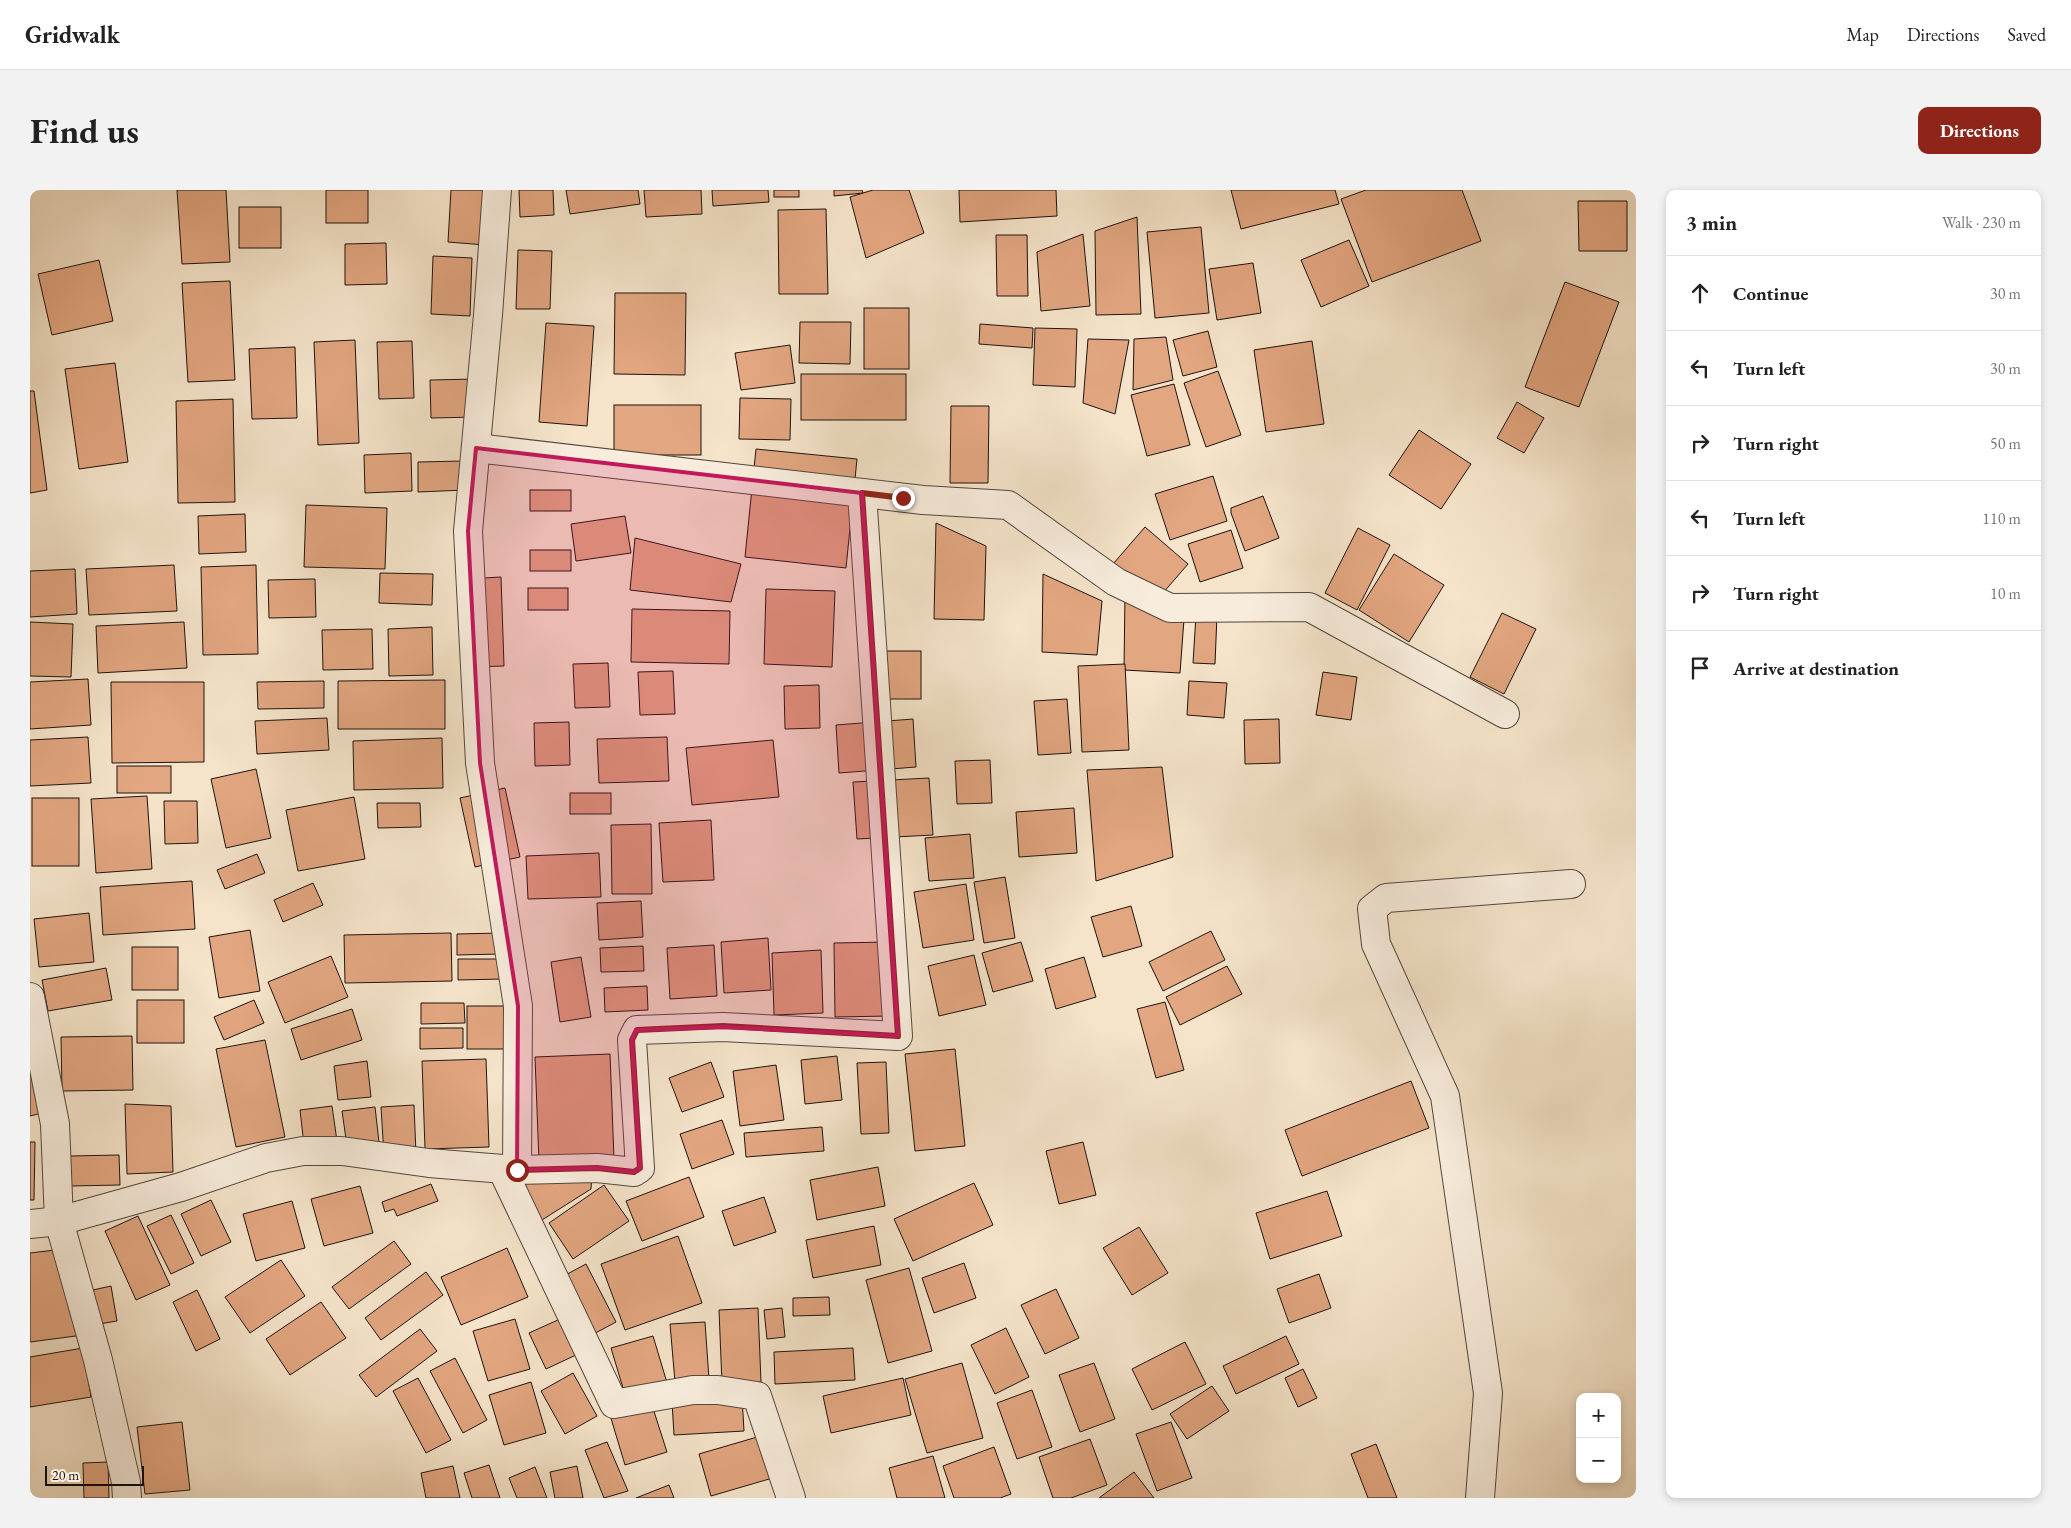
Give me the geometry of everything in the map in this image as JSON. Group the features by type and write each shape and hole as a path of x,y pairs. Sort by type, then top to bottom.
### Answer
{"street":[{"path":"497,190 468,531 480,763 518,1006 509,1170 614,1404 693,1390 718,1390 757,1396 791,1498"},
{"path":"476,448 923,500 1008,505 1116,582 1170,608 1309,607 1505,714"},
{"path":"30,1224 59,1221 180,1187 266,1158 302,1150 342,1150 429,1163 509,1170 597,1168 634,1172 640,1168 632,1040 637,1030 723,1026 898,1036 862,493"},
{"path":"1480,1498 1488,1393 1445,1096 1376,944 1372,909 1386,898 1571,884"},
{"path":"30,997 55,1124 59,1221 98,1360 126,1482 127,1498"}],"highlighted area":[{"path":"476,448 862,493 898,1036 723,1027 636,1030 632,1040 640,1168 634,1172 597,1168 517,1170 518,1006 480,763 468,531"}],"building":[{"path":"177,190 226,190 230,262 182,264"},
{"path":"326,190 368,190 368,223 326,223"},
{"path":"451,190 489,190 485,245 448,242"},
{"path":"519,190 553,190 554,215 520,217"},
{"path":"566,190 638,190 640,204 570,214"},
{"path":"644,190 701,190 702,214 646,217"},
{"path":"712,190 768,190 769,202 713,206"},
{"path":"774,190 799,190 799,197 774,197"},
{"path":"834,190 862,190 863,193 834,196"},
{"path":"873,190 909,190 924,233 866,258 850,197"},
{"path":"959,190 1056,190 1057,216 960,222"},
{"path":"1231,190 1335,190 1339,204 1241,229"},
{"path":"1366,190 1462,190 1481,241 1372,282 1341,199"},
{"path":"1578,201 1627,201 1627,251 1579,251"},
{"path":"239,207 281,207 281,248 239,248"},
{"path":"826,209 828,294 779,294 778,210"},
{"path":"1137,217 1141,314 1096,315 1095,231"},
{"path":"1201,227 1209,313 1155,318 1147,232"},
{"path":"1083,234 1090,306 1041,311 1037,252"},
{"path":"996,235 1027,235 1028,296 997,296"},
{"path":"1349,240 1369,286 1321,307 1301,260"},
{"path":"386,243 387,284 345,285 345,244"},
{"path":"518,250 552,251 550,309 516,309"},
{"path":"433,256 472,258 470,316 431,314"},
{"path":"99,260 113,321 52,335 38,274"},
{"path":"1253,263 1261,313 1217,320 1209,269"},
{"path":"230,281 235,380 188,382 182,283"},
{"path":"1565,282 1619,302 1579,407 1525,387"},
{"path":"615,293 686,293 685,375 614,374"},
{"path":"864,308 909,308 909,369 864,369"},
{"path":"800,322 851,322 850,364 799,363"},
{"path":"546,323 594,326 587,426 539,422"},
{"path":"980,324 1033,328 1032,348 979,344"},
{"path":"1035,328 1077,329 1075,387 1033,385"},
{"path":"1208,331 1217,367 1183,376 1173,340"},
{"path":"1166,337 1173,380 1133,390 1134,339"},
{"path":"1088,339 1129,340 1115,414 1083,403"},
{"path":"355,340 359,443 318,445 314,342"},
{"path":"412,341 414,398 379,399 377,342"},
{"path":"1312,341 1324,424 1266,432 1254,350"},
{"path":"790,345 795,383 741,390 735,353"},
{"path":"295,347 297,418 252,419 249,349"},
{"path":"115,363 128,462 79,469 65,369"},
{"path":"1218,371 1241,435 1206,447 1184,383"},
{"path":"801,374 906,374 906,420 801,420"},
{"path":"477,379 478,417 431,418 430,380"},
{"path":"1174,384 1190,445 1147,456 1131,395"},
{"path":"30,391 34,391 47,490 30,493"},
{"path":"740,398 791,399 790,440 739,439"},
{"path":"233,399 235,502 178,503 176,401"},
{"path":"1517,402 1544,418 1524,453 1497,438"},
{"path":"614,405 701,405 701,455 614,455"},
{"path":"951,406 989,406 988,483 950,483"},
{"path":"1419,430 1471,464 1441,509 1389,475"},
{"path":"756,449 857,459 846,568 745,557"},
{"path":"411,453 412,491 365,493 364,455"},
{"path":"464,461 465,490 418,492 418,462"},
{"path":"1213,476 1227,521 1170,540 1155,494"},
{"path":"530,490 571,490 571,511 530,511"},
{"path":"1263,496 1279,538 1245,551 1231,513 1231,508"},
{"path":"306,505 387,508 385,569 304,567"},
{"path":"245,514 246,552 199,554 198,516"},
{"path":"625,516 631,553 576,561 571,524"},
{"path":"936,523 986,546 984,620 934,619"},
{"path":"1145,527 1188,564 1156,601 1113,564"},
{"path":"1358,528 1390,545 1357,610 1325,593"},
{"path":"1231,530 1243,568 1200,582 1188,544"},
{"path":"635,538 741,564 731,602 630,590"},
{"path":"530,550 571,550 571,571 530,571"},
{"path":"1394,554 1444,585 1409,642 1359,610"},
{"path":"174,565 177,611 89,615 86,569"},
{"path":"256,565 258,654 203,655 201,567"},
{"path":"75,569 77,614 30,617 30,571"},
{"path":"380,573 433,574 432,605 379,603"},
{"path":"1043,574 1102,601 1097,655 1042,652"},
{"path":"501,577 504,666 468,667 466,579"},
{"path":"315,579 316,617 269,618 268,580"},
{"path":"528,588 568,588 568,610 528,610"},
{"path":"766,589 835,591 832,667 764,664"},
{"path":"1125,592 1184,619 1180,673 1124,670"},
{"path":"632,609 730,611 729,664 631,662"},
{"path":"1502,613 1536,629 1504,694 1470,677"},
{"path":"1196,615 1217,615 1215,664 1193,663"},
{"path":"30,622 73,624 71,677 30,676"},
{"path":"184,622 187,668 98,673 96,626"},
{"path":"432,627 433,675 389,676 388,629"},
{"path":"372,629 373,669 323,670 322,630"},
{"path":"864,651 921,651 921,699 864,699"},
{"path":"608,663 610,707 575,708 573,664"},
{"path":"1125,664 1129,750 1082,752 1078,666"},
{"path":"673,671 675,714 640,715 638,672"},
{"path":"1323,672 1357,677 1351,720 1316,715"},
{"path":"88,679 91,725 30,729 30,682"},
{"path":"445,680 445,729 338,729 338,681"},
{"path":"324,681 324,708 258,709 257,682"},
{"path":"1189,681 1227,683 1224,718 1187,715"},
{"path":"111,682 204,682 204,762 112,763"},
{"path":"819,685 820,728 785,729 784,686"},
{"path":"1067,699 1071,753 1038,755 1034,701"},
{"path":"327,718 329,750 257,754 255,721"},
{"path":"913,719 916,767 839,773 836,725"},
{"path":"1279,719 1280,763 1245,764 1244,720"},
{"path":"569,722 570,765 535,766 534,723"},
{"path":"88,737 91,783 30,786 30,740"},
{"path":"667,737 669,781 599,783 597,739"},
{"path":"442,738 443,788 354,790 353,741"},
{"path":"773,740 779,797 692,805 686,748"},
{"path":"990,760 992,803 957,804 955,761"},
{"path":"117,766 171,766 171,793 117,793"},
{"path":"1162,767 1173,857 1096,881 1087,770"},
{"path":"256,769 271,838 226,848 211,779"},
{"path":"929,778 933,835 857,839 853,782"},
{"path":"505,788 520,857 475,867 460,798"},
{"path":"570,793 611,793 611,814 570,814"},
{"path":"147,796 152,869 96,873 91,799"},
{"path":"354,797 365,859 298,871 286,810"},
{"path":"32,798 79,798 79,866 32,866"},
{"path":"164,801 197,801 198,843 165,844"},
{"path":"377,803 420,803 421,827 378,828"},
{"path":"1074,808 1077,853 1019,857 1016,812"},
{"path":"711,820 714,880 663,882 659,823"},
{"path":"651,824 652,894 612,894 611,825"},
{"path":"970,834 974,878 929,881 925,838"},
{"path":"599,853 601,897 528,899 526,856"},
{"path":"257,854 265,873 225,889 217,870"},
{"path":"1005,877 1015,938 984,943 974,882"},
{"path":"192,881 195,929 103,935 100,887"},
{"path":"313,883 323,905 283,922 274,900"},
{"path":"966,884 974,940 923,948 914,892"},
{"path":"641,901 643,937 599,940 597,903"},
{"path":"1131,906 1142,946 1103,957 1091,917"},
{"path":"89,913 94,962 39,967 34,919"},
{"path":"250,930 260,991 219,998 209,937"},
{"path":"1211,931 1225,960 1163,991 1149,962"},
{"path":"451,933 452,981 345,983 344,935"},
{"path":"500,933 500,954 457,955 457,934"},
{"path":"768,938 771,990 724,993 721,942"},
{"path":"889,942 890,1016 835,1017 834,943"},
{"path":"1021,942 1033,981 993,992 982,953"},
{"path":"714,945 717,996 670,999 667,948"},
{"path":"643,946 644,971 601,972 600,948"},
{"path":"132,947 178,947 178,990 132,990"},
{"path":"821,950 823,1013 774,1015 772,953"},
{"path":"974,955 986,1005 939,1016 928,966"},
{"path":"331,956 348,997 285,1023 268,982"},
{"path":"581,957 591,1017 560,1022 551,962"},
{"path":"1084,957 1096,997 1056,1009 1045,969"},
{"path":"458,959 501,959 502,979 458,980"},
{"path":"1227,966 1242,994 1180,1025 1166,997"},
{"path":"106,968 112,1000 48,1011 42,980"},
{"path":"647,986 648,1010 605,1012 604,988"},
{"path":"137,1000 184,1000 184,1043 137,1043"},
{"path":"254,1000 264,1023 224,1040 214,1017"},
{"path":"1165,1002 1184,1070 1156,1078 1137,1009"},
{"path":"421,1003 464,1003 465,1023 421,1024"},
{"path":"467,1006 513,1006 513,1049 467,1049"},
{"path":"352,1009 362,1040 301,1060 291,1029"},
{"path":"420,1028 463,1028 463,1048 420,1049"},
{"path":"132,1036 133,1090 62,1091 61,1037"},
{"path":"265,1040 285,1137 236,1147 216,1049"},
{"path":"955,1049 965,1146 915,1151 905,1054"},
{"path":"610,1054 614,1159 539,1162 535,1057"},
{"path":"837,1056 842,1100 805,1104 801,1060"},
{"path":"486,1059 489,1147 425,1149 422,1061"},
{"path":"367,1061 371,1097 338,1100 334,1066"},
{"path":"711,1062 724,1097 682,1112 669,1078"},
{"path":"886,1062 889,1133 861,1134 857,1063"},
{"path":"776,1065 784,1120 740,1126 733,1071"},
{"path":"44,1068 54,1110 30,1116 30,1071"},
{"path":"1411,1081 1429,1128 1302,1176 1285,1130"},
{"path":"125,1104 171,1106 173,1172 127,1174"},
{"path":"414,1105 416,1154 384,1156 381,1107"},
{"path":"332,1106 337,1141 304,1145 300,1110"},
{"path":"375,1107 379,1142 347,1146 342,1111"},
{"path":"722,1120 734,1154 692,1169 680,1134"},
{"path":"822,1127 824,1151 746,1157 744,1133"},
{"path":"30,1142 35,1142 34,1200 30,1200"},
{"path":"1083,1142 1096,1195 1059,1204 1046,1151"},
{"path":"119,1155 120,1185 70,1186 70,1156"},
{"path":"878,1167 885,1206 817,1220 810,1180"},
{"path":"515,1174 592,1174 591,1189 534,1225"},
{"path":"689,1177 704,1217 642,1241 626,1201"},
{"path":"974,1183 993,1225 913,1261 894,1219"},
{"path":"431,1184 438,1201 397,1216 394,1209 385,1212 382,1202"},
{"path":"604,1185 629,1221 573,1259 549,1223"},
{"path":"360,1186 373,1233 324,1246 311,1199"},
{"path":"1327,1191 1342,1236 1270,1259 1256,1213"},
{"path":"764,1197 776,1232 734,1246 722,1211"},
{"path":"211,1200 231,1242 201,1256 181,1214"},
{"path":"292,1201 305,1248 256,1261 243,1214"},
{"path":"171,1215 194,1263 171,1274 147,1226"},
{"path":"138,1216 170,1285 136,1300 105,1231"},
{"path":"874,1226 881,1265 813,1278 806,1240"},
{"path":"1139,1227 1168,1273 1132,1295 1103,1248"},
{"path":"678,1236 702,1303 625,1330 601,1264"},
{"path":"394,1241 411,1264 349,1309 332,1287"},
{"path":"80,1247 91,1334 30,1342 30,1253"},
{"path":"507,1248 528,1297 461,1325 441,1277"},
{"path":"281,1260 305,1296 250,1333 225,1297"},
{"path":"964,1263 976,1298 934,1313 922,1278"},
{"path":"586,1264 616,1322 588,1337 558,1279"},
{"path":"909,1268 932,1351 888,1363 866,1280"},
{"path":"426,1272 443,1295 381,1340 365,1318"},
{"path":"1319,1274 1331,1308 1289,1323 1277,1289"},
{"path":"111,1286 117,1321 99,1324 93,1290"},
{"path":"1056,1289 1079,1338 1045,1354 1021,1305"},
{"path":"197,1290 220,1339 196,1351 173,1302"},
{"path":"829,1297 830,1315 793,1316 793,1298"},
{"path":"321,1302 346,1338 290,1375 266,1339"},
{"path":"758,1308 761,1382 722,1384 719,1310"},
{"path":"782,1308 785,1337 767,1339 764,1310"},
{"path":"515,1319 530,1369 488,1381 473,1331"},
{"path":"560,1319 576,1355 546,1369 529,1333"},
{"path":"705,1322 709,1379 675,1382 670,1324"},
{"path":"1006,1328 1029,1377 995,1394 971,1345"},
{"path":"420,1329 437,1351 376,1397 359,1375"},
{"path":"653,1336 668,1386 626,1398 611,1348"},
{"path":"1286,1336 1299,1364 1236,1394 1223,1366"},
{"path":"1185,1342 1206,1384 1152,1410 1132,1369"},
{"path":"83,1348 91,1397 30,1407 30,1357"},
{"path":"853,1348 855,1380 775,1384 774,1352"},
{"path":"455,1358 487,1420 463,1433 430,1371"},
{"path":"962,1363 983,1438 927,1453 905,1379"},
{"path":"1094,1363 1115,1419 1080,1432 1059,1375"},
{"path":"1303,1369 1317,1398 1298,1407 1285,1378"},
{"path":"573,1373 597,1416 565,1434 541,1391"},
{"path":"418,1378 451,1440 426,1453 393,1391"},
{"path":"903,1378 911,1415 831,1433 823,1396"},
{"path":"531,1382 546,1433 504,1445 489,1395"},
{"path":"1212,1386 1229,1411 1187,1439 1170,1414"},
{"path":"1032,1390 1052,1447 1017,1459 997,1403"},
{"path":"742,1397 744,1431 674,1435 672,1402"},
{"path":"651,1402 667,1452 625,1465 610,1415"},
{"path":"182,1422 190,1490 145,1494 137,1427"},
{"path":"1171,1422 1192,1478 1157,1491 1136,1434"},
{"path":"764,1435 776,1477 711,1496 699,1454"},
{"path":"1090,1439 1107,1485 1071,1498 1053,1498 1039,1457"},
{"path":"607,1442 628,1491 604,1498 585,1450"},
{"path":"1376,1444 1397,1498 1368,1498 1351,1454"},
{"path":"994,1447 1011,1494 1000,1498 954,1498 943,1466"},
{"path":"933,1456 945,1498 897,1498 889,1468"},
{"path":"108,1462 109,1498 84,1498 83,1463"},
{"path":"489,1465 500,1498 472,1498 464,1473"},
{"path":"453,1466 460,1498 426,1498 421,1473"},
{"path":"577,1466 583,1498 555,1498 550,1472"},
{"path":"535,1467 547,1498 517,1498 509,1478"},
{"path":"1134,1472 1154,1498 1099,1498"},
{"path":"669,1485 674,1498 636,1498"}],"route":[{"path":"517,1170 597,1168 638,1171 640,1168 632,1040 637,1030 723,1026 898,1036 862,493 903,498"}]}
